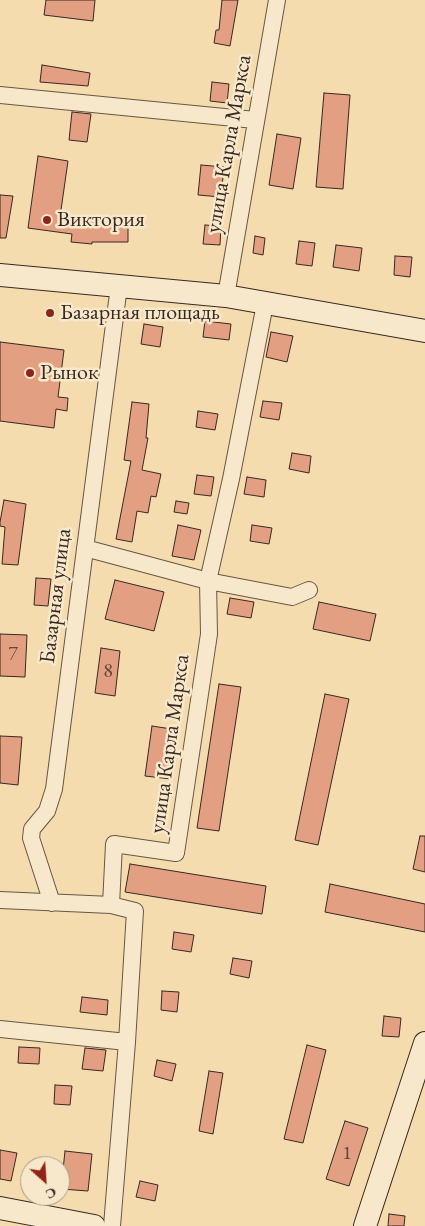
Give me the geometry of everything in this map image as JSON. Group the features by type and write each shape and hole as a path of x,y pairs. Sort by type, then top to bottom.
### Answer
{"street":[{"name":"улица Карла Маркса","path":"226,296 277,0"},
{"path":"0,94 255,120"},
{"path":"0,275 226,296 425,331"},
{"name":"Базарная улица","path":"52,903 31,838 32,829 47,812 54,789 119,286"},
{"name":"улица Карла Маркса","path":"111,905 114,844 176,853 209,634 208,581 231,479 265,304"},
{"path":"85,548 208,581 292,597 309,590"},
{"path":"0,900 111,905 135,912 128,1042 112,1226"},
{"path":"0,1029 128,1042"},
{"path":"365,1226 425,1043"},
{"path":"0,1208 94,1226"}],"building":[{"path":"46,0 95,0 93,21 44,15"},
{"path":"222,0 238,0 230,46 214,43 216,30 219,30"},
{"path":"42,65 90,73 88,86 40,82"},
{"path":"212,82 229,84 227,103 210,101"},
{"path":"324,93 350,95 343,189 316,187"},
{"path":"72,112 91,114 87,142 69,140"},
{"path":"277,134 301,138 293,189 269,185"},
{"path":"38,156 68,161 60,217 94,221 94,225 128,226 128,242 92,242 92,244 71,242 72,234 28,228"},
{"path":"201,165 224,167 221,197 198,195"},
{"path":"0,195 13,196 6,238 0,238"},
{"path":"205,225 221,226 220,245 203,244"},
{"path":"255,236 265,238 263,255 253,253"},
{"path":"299,241 315,243 312,266 296,264"},
{"path":"336,245 362,248 359,271 333,267"},
{"path":"395,256 412,257 410,277 394,275"},
{"path":"205,321 231,324 229,340 203,337"},
{"path":"144,324 163,327 160,347 141,344"},
{"path":"271,332 293,336 287,362 266,357"},
{"name":"Рынок","path":"0,342 64,350 58,397 68,398 67,411 56,409 54,428 0,421"},
{"path":"263,401 282,403 279,420 260,417"},
{"path":"132,402 149,404 146,438 148,438 142,470 161,474 156,497 151,496 148,513 137,511 132,542 116,539 131,461 124,460"},
{"path":"198,411 218,414 215,430 196,427"},
{"path":"292,453 311,456 309,473 289,469"},
{"path":"197,475 214,477 211,496 194,494"},
{"path":"247,477 266,480 264,497 244,494"},
{"path":"4,500 26,504 18,565 2,564 5,527 0,526 0,522"},
{"path":"176,501 189,503 187,514 174,512"},
{"path":"178,525 201,530 194,560 172,556"},
{"path":"252,525 272,528 269,544 250,541"},
{"path":"36,578 51,579 48,606 34,605"},
{"path":"115,580 164,592 154,631 105,619"},
{"path":"230,598 254,602 251,618 227,614"},
{"path":"319,602 376,614 370,641 313,629"},
{"path":"0,634 27,635 25,677 0,676"},
{"path":"101,648 120,651 115,696 95,693"},
{"path":"219,684 241,687 219,831 197,828"},
{"path":"325,694 349,699 318,845 295,840"},
{"path":"152,726 178,730 171,779 145,776"},
{"path":"0,736 22,737 18,785 0,783"},
{"path":"420,836 425,836 425,872 413,869"},
{"path":"130,864 266,886 262,914 125,892"},
{"path":"330,884 425,904 425,932 325,912"},
{"path":"174,932 194,935 191,952 172,949"},
{"path":"233,958 252,961 249,978 230,974"},
{"path":"162,991 179,992 177,1012 161,1010"},
{"path":"82,997 108,1000 107,1015 80,1012"},
{"path":"384,1016 401,1018 399,1037 382,1036"},
{"path":"307,1045 326,1050 303,1143 284,1139"},
{"path":"19,1047 40,1048 39,1064 18,1063"},
{"path":"85,1048 106,1050 103,1071 82,1069"},
{"path":"157,1060 176,1064 172,1081 154,1076"},
{"path":"209,1071 223,1073 213,1134 199,1131"},
{"path":"55,1085 72,1086 70,1105 54,1104"},
{"path":"345,1121 368,1128 349,1186 326,1179"},
{"path":"0,1150 17,1153 11,1181 0,1179"},
{"path":"65,1151 92,1154 88,1191 70,1190 70,1156 64,1156"},
{"path":"140,1181 158,1185 155,1201 136,1197"},
{"path":"389,1214 405,1216 404,1226 388,1226"}],"place":[{"name":"Виктория","path":"47,220"},
{"name":"Базарная площадь","path":"50,313"},
{"name":"Рынок","path":"30,373"}]}
